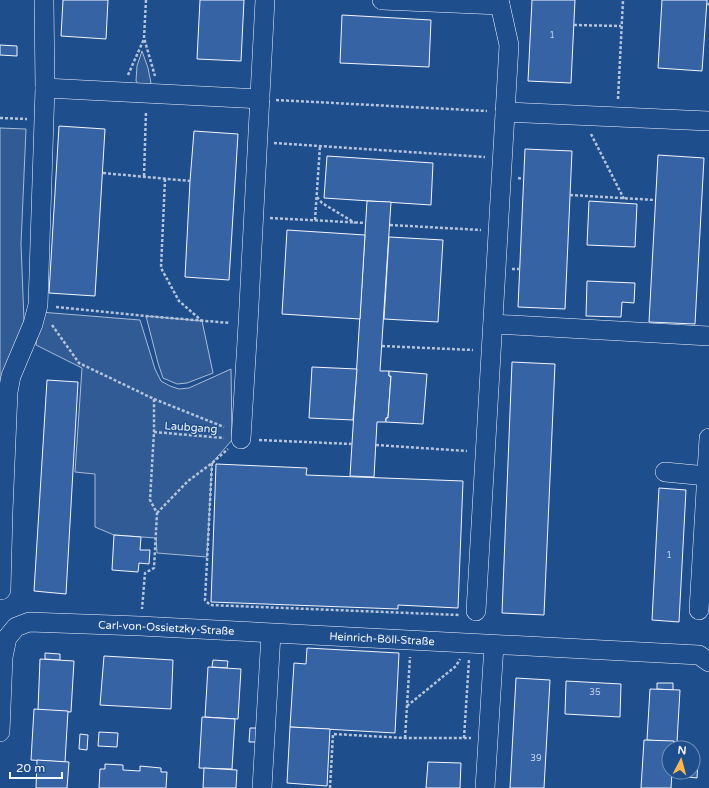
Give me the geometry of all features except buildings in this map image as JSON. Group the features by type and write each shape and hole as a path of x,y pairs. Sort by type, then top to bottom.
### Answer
{"street":[{"path":"2,590 3,512 8,392 11,376 33,324 38,305 45,88 44,0"},
{"path":"236,436 248,324 265,0"},
{"path":"382,0 499,3 510,45 476,609"},
{"path":"45,88 260,99"},
{"path":"505,112 709,120"},
{"path":"493,324 709,336"},
{"path":"699,610 708,477 709,438"},
{"path":"665,472 708,477"},
{"name":"Carl-von-Ossietzky-Straße","path":"0,732 3,657 7,638 16,627 29,622 140,626 271,634"},
{"path":"262,788 271,634"},
{"name":"Heinrich-Böll-Straße","path":"271,634 699,655 709,662"},
{"path":"485,788 494,644"}],"path":[{"path":"144,176 153,94 144,38 146,0"},
{"path":"618,116 619,26 623,0"},
{"path":"574,25 619,26"},
{"path":"121,92 144,38"},
{"path":"260,99 505,112"},
{"path":"582,115 624,199"},
{"path":"0,118 26,119"},
{"path":"258,142 503,158"},
{"path":"315,220 320,146"},
{"path":"103,173 190,181"},
{"path":"165,178 161,268 179,301 202,320"},
{"path":"570,195 656,200"},
{"path":"317,197 322,203 356,223"},
{"path":"254,217 366,223"},
{"path":"390,225 498,231"},
{"path":"38,305 146,316 248,324"},
{"path":"38,305 79,363 154,399 223,427 236,436 352,444"},
{"path":"382,346 491,351"},
{"path":"140,626 145,573 154,568 158,513 150,500 154,432 154,399"},
{"name":"Laubgang","path":"154,432 236,436"},
{"path":"158,513 188,481 212,463 229,447 236,436"},
{"path":"376,445 485,452"},
{"path":"212,463 205,600 210,605 461,615 476,609"},
{"path":"405,738 411,640"},
{"path":"407,706 456,666 470,643"},
{"path":"464,738 470,643"},
{"path":"330,788 334,734 405,738 488,739"}],"shaded area":[{"path":"142,51 151,83 147,89 141,88 136,81 137,66"},
{"path":"0,128 26,129 21,244 24,321 15,352 0,390"},
{"path":"40,312 140,320 155,369 161,381 179,389 189,388 231,369 232,440 212,463 207,557 157,553 156,538 114,535 95,527 95,474 75,472 82,368 36,345"},
{"path":"146,316 202,321 213,373 187,383 177,384 163,378"}]}
